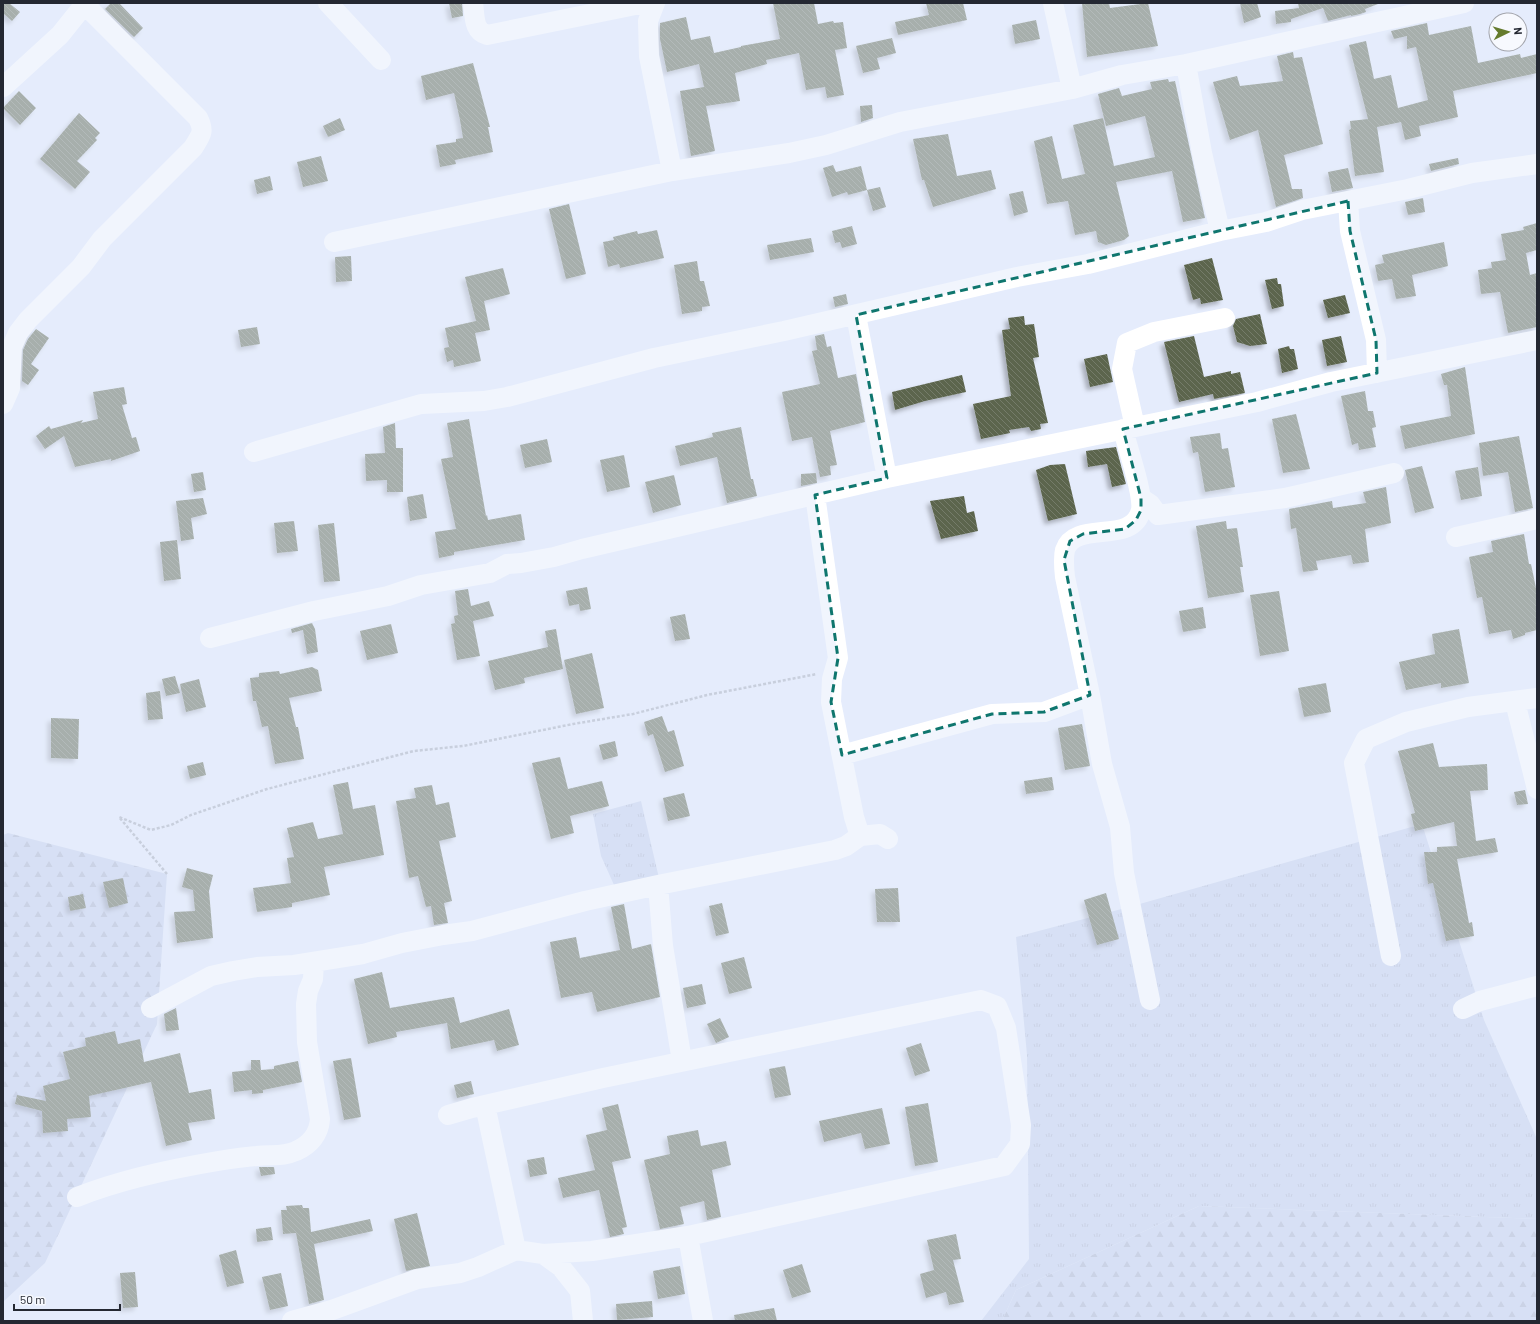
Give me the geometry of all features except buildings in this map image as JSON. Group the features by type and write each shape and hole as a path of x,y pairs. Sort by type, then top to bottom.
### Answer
{"street":[{"path":"328,3 381,60"},
{"path":"473,3 477,28 481,34 487,35 645,3"},
{"path":"655,3 648,21 649,56 672,172"},
{"path":"1053,3 1072,89"},
{"path":"334,242 672,172 826,145 900,122 1072,89 1122,75 1186,64 1464,3"},
{"path":"3,87 60,35 83,4 198,118 202,127 202,135 193,148 102,239 81,267 28,320 18,333 12,347 10,388 3,404"},
{"path":"1186,64 1202,153 1220,231"},
{"path":"254,452 421,404 484,401 507,397 654,358 856,315 1017,277 1088,264 1220,231 1266,222 1302,210 1408,189 1472,173 1537,164"},
{"path":"1348,201 1350,232 1376,340 1377,373"},
{"path":"856,315 887,478"},
{"path":"1150,1000 1124,873 1120,827 1102,764 1090,695 1065,577 1065,549 1070,541 1083,534 1125,529 1136,520 1141,510 1141,498 1129,428 1122,369 1127,343 1154,332 1225,318"},
{"path":"210,638 314,611 388,596 421,585 490,573 507,564 554,557 887,478 1257,402 1331,382 1537,340"},
{"path":"1141,498 1150,504 1158,515 1285,498 1394,473"},
{"path":"815,495 838,658 832,679 831,702 860,836"},
{"path":"1456,537 1537,519"},
{"path":"842,755 992,714 1044,712 1090,695"},
{"path":"1391,956 1354,763 1366,739 1406,722 1468,707 1537,698"},
{"path":"1515,702 1537,789"},
{"path":"151,1008 211,976 257,967 294,965 363,954 402,943 443,935 472,932 585,901 835,850 846,846 860,836 880,834 888,839"},
{"path":"658,885 663,946 682,1061"},
{"path":"77,1197 103,1186 154,1173 258,1156 285,1155 298,1150 315,1137 320,1130 320,1119 307,1042 306,1004 308,991 313,979 314,962"},
{"path":"1463,1009 1480,1001 1537,986"},
{"path":"292,1321 332,1310 417,1279 460,1273 478,1267 516,1250 542,1254 592,1251 688,1236 1004,1166 1020,1144 1021,1124 1006,1028 997,1006 981,1000 682,1061 485,1105 448,1115"},
{"path":"485,1105 516,1250"},
{"path":"688,1236 703,1321"},
{"path":"542,1254 561,1267 580,1291 583,1321"}],"path":[{"path":"166,874 119,817 151,830 171,825 191,815 267,790 414,751 463,746 573,724 633,714 707,695 835,670"}],"highlighted area":[{"path":"1348,201 1350,231 1376,340 1377,373 1123,429 1141,498 1141,510 1136,520 1125,529 1083,534 1070,541 1064,560 1090,695 1044,712 992,714 842,755 831,702 838,658 815,495 887,478 856,315"}],"green space":[{"path":"641,801 659,878 614,885 601,856 593,814"},
{"path":"1422,824 1484,1020 1537,1139 1537,1219 1199,1206 1016,1290 1002,1321 981,1321 1029,1259 1027,1055 1016,937 1129,907"},
{"path":"8,833 167,874 157,1024 45,1263 3,1302 3,835"},
{"path":"1199,1206 1537,1219 1537,1321 1002,1321 1016,1290"}]}
